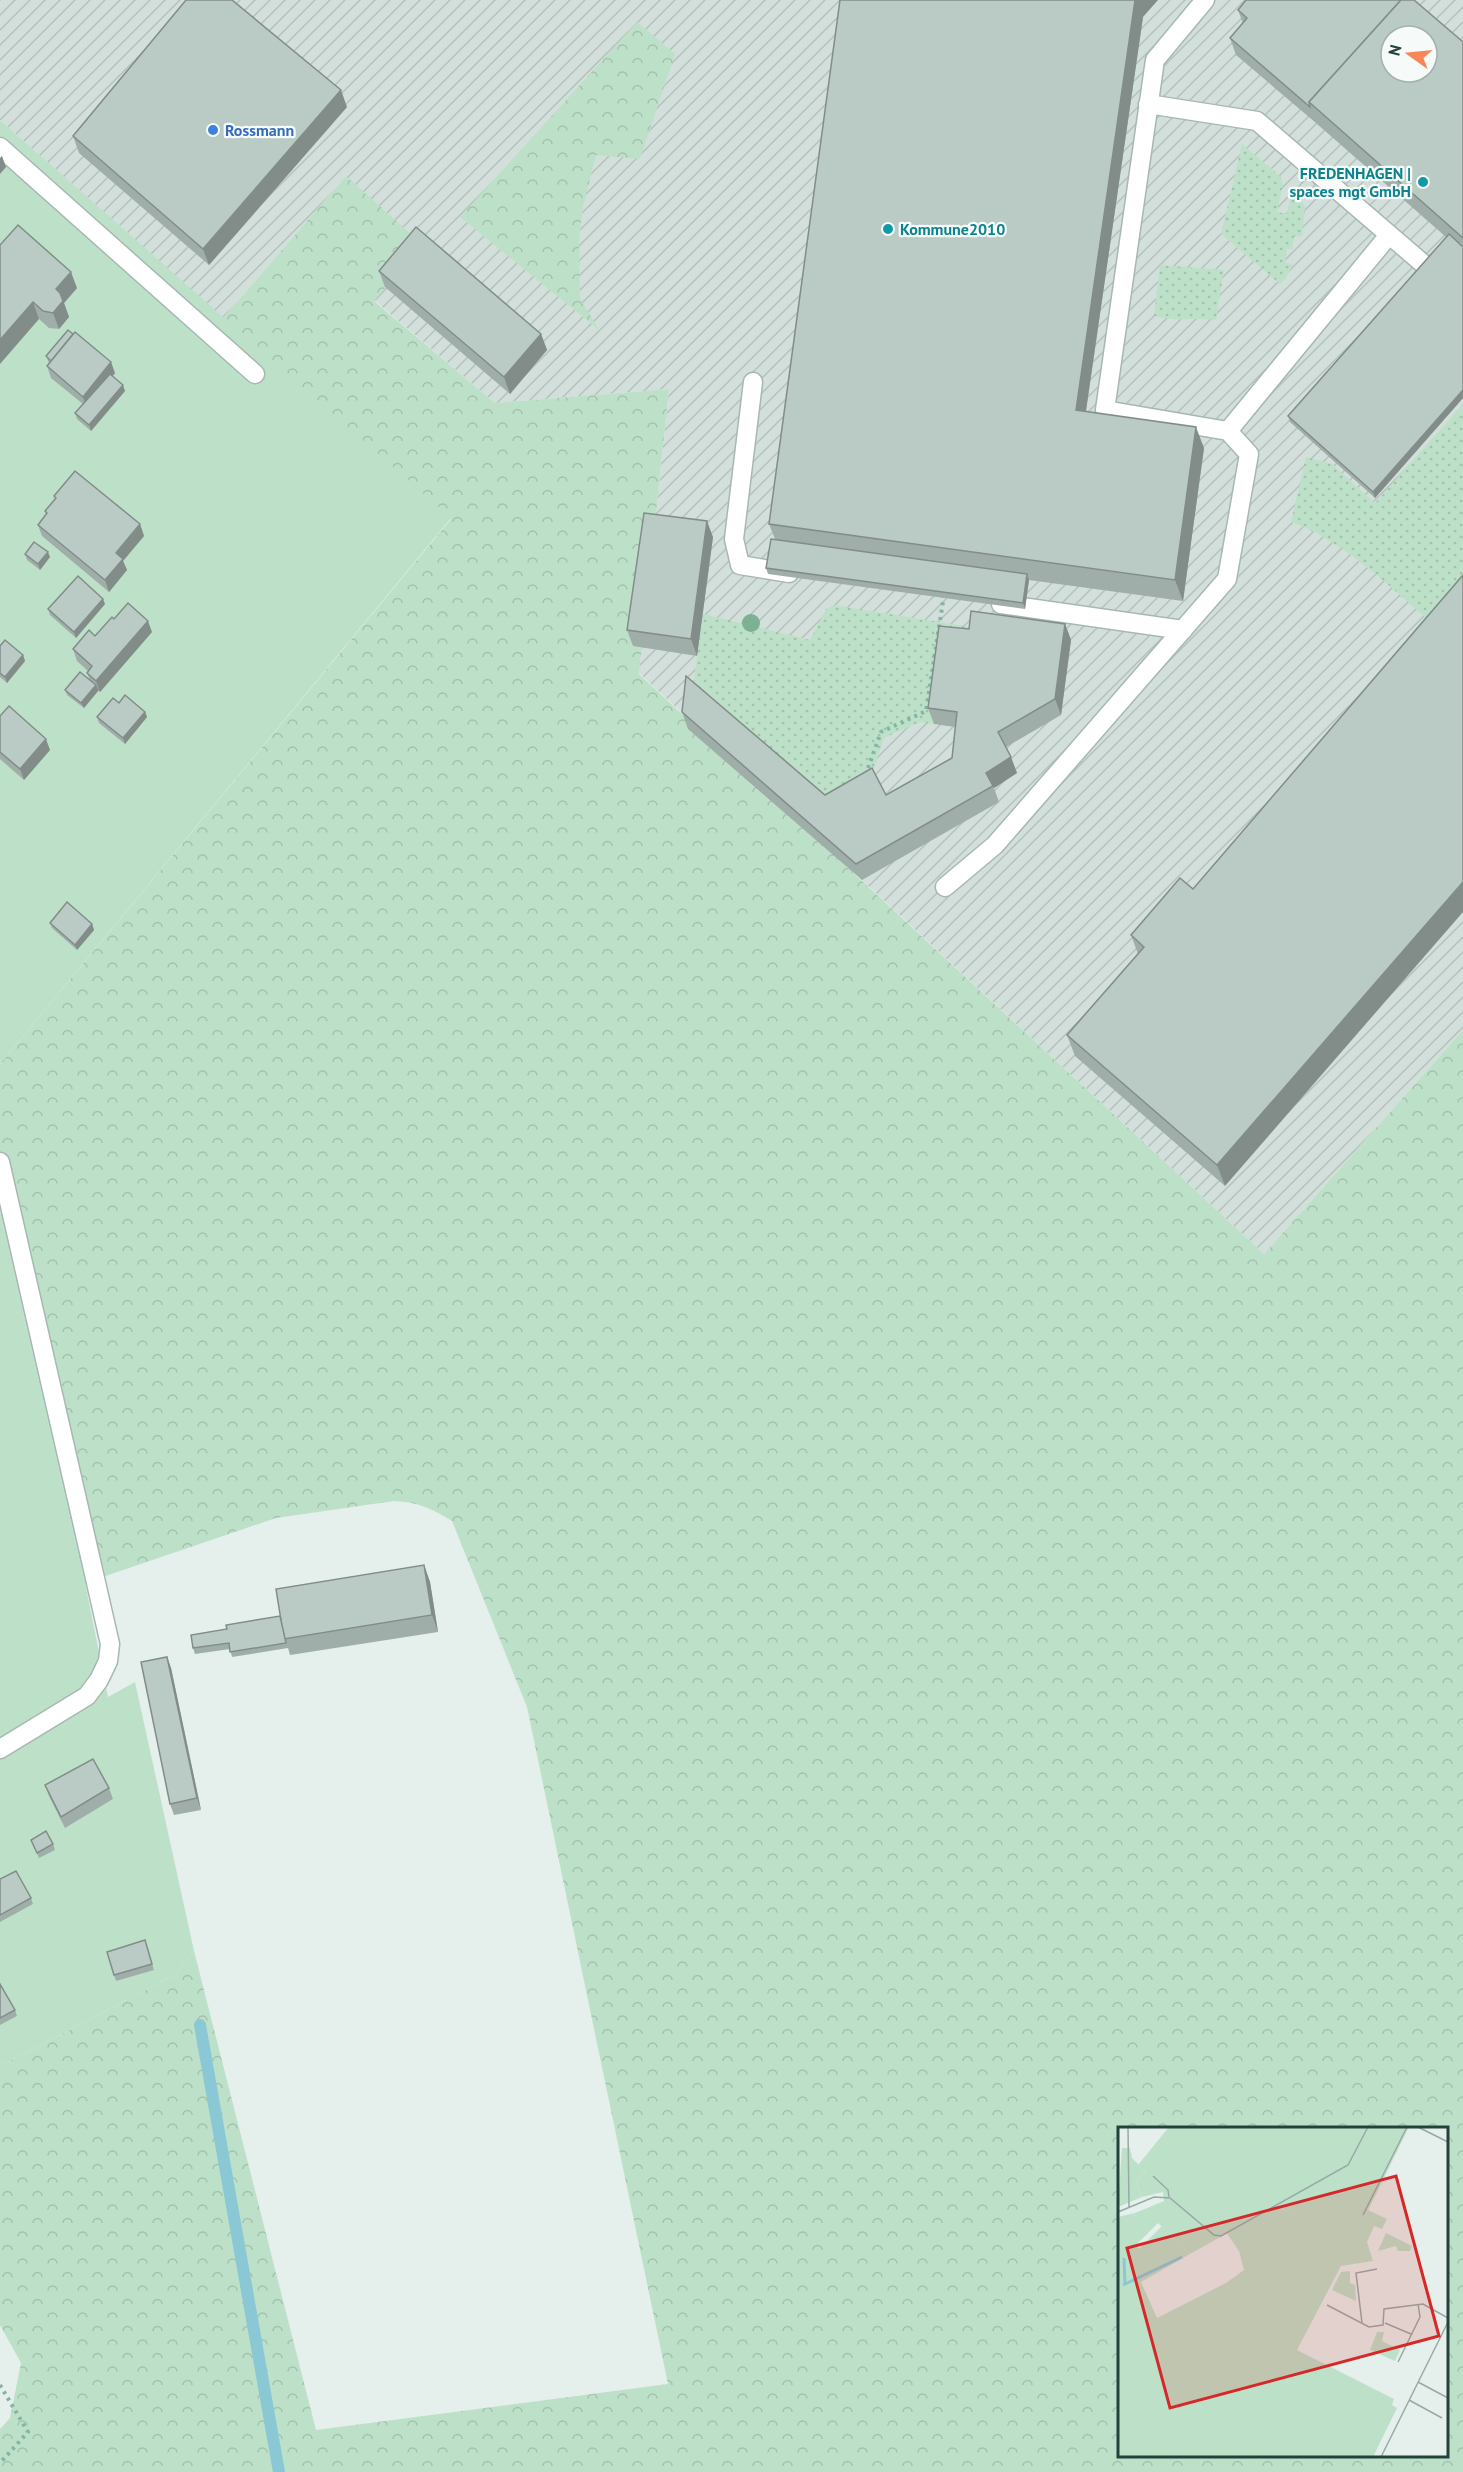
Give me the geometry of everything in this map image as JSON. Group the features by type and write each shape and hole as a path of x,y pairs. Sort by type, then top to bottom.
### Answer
{"lane":[{"path":"945,887 995,845 1227,579 1249,454 1228,431 1105,410 1155,60 1205,0"},
{"path":"1148,104 1257,121 1463,298"},
{"path":"0,147 255,374"},
{"path":"1228,431 1389,235"},
{"path":"753,382 734,539 740,566 807,575"},
{"path":"944,595 1183,630"},
{"path":"0,1162 110,1644 108,1661 99,1680 87,1696 0,1749"}],"path":[{"path":"868,768 881,732 926,711 944,595"},
{"path":"0,2385 28,2432 0,2463"}],"shaded area":[{"path":"0,0 1463,0 1463,1030 1264,1254 639,673 669,389 495,403 374,300 346,176 223,318 0,120"}],"green space":[{"path":"637,22 675,54 640,159 596,155 583,207 579,242 580,298 599,330 460,217"},
{"path":"0,120 451,518 0,1064"},
{"path":"1242,144 1280,176 1283,184 1277,212 1287,214 1293,187 1305,207 1302,237 1294,235 1292,249 1287,249 1285,262 1293,265 1280,284 1221,234"},
{"path":"346,176 422,244 374,301 495,403 669,389 639,674 1264,1254 1463,1030 1463,2472 0,2472 0,2429 10,2418 21,2363 0,2325 0,2066 176,1974 194,1951 316,2430 668,2384 527,1707 452,1521 425,1507 394,1501 276,1518 85,1583 0,1210 0,1064 451,519 223,318"},
{"path":"1160,265 1224,270 1216,320 1169,319 1154,316"},
{"path":"1463,404 1463,577 1427,619 1345,551 1309,529 1291,522 1306,457 1332,464 1375,503"},
{"path":"833,605 977,628 934,724 920,722 884,738 873,772 831,811 692,692 703,614 810,640 826,609"},
{"path":"0,1210 85,1583 108,1697 135,1682 194,1951 176,1974 0,2066"}],"building":[{"name":"Rossmann","path":"186,0 232,0 341,90 203,249 73,136"},
{"path":"840,0 1135,0 1076,410 1196,427 1175,580 769,524"},
{"path":"1246,0 1401,0 1309,102 1310,107 1230,38 1247,18 1238,10"},
{"name":"FREDENHAGEN | spaces mgt GmbH","path":"1401,0 1414,0 1463,42 1463,238 1309,102 1379,24 1379,84 1439,84 1439,24 1379,24"},
{"path":"18,225 71,272 56,289 63,301 53,313 43,311 33,302 0,340 0,245"},
{"path":"416,227 541,334 504,377 379,271"},
{"path":"1449,234 1463,247 1463,390 1373,492 1288,416"},
{"path":"68,330 73,334 51,361 46,356"},
{"path":"75,332 111,362 83,397 47,366"},
{"path":"110,374 123,385 89,425 75,413"},
{"path":"75,471 140,524 116,553 123,559 105,580 38,525 47,513 45,511 56,498 54,496"},
{"path":"644,513 707,521 691,639 627,630"},
{"path":"771,539 1027,574 1023,603 766,568"},
{"path":"34,542 48,552 38,564 25,554"},
{"path":"1463,575 1463,882 1217,1165 1067,1035 1144,947 1131,935 1180,878 1193,889"},
{"path":"78,576 103,599 74,632 48,609"},
{"path":"128,603 148,621 96,681 87,673 92,666 73,649 89,630 95,636"},
{"path":"971,611 1065,624 1055,699 998,732 1011,757 986,773 993,786 856,864 682,712 686,676 825,795 872,768 886,795 952,758 957,712 928,708 939,626 969,629"},
{"path":"5,640 23,655 5,677 0,673 0,646"},
{"path":"80,672 96,685 81,703 65,690"},
{"path":"125,695 145,712 123,738 97,717 113,698 119,703"},
{"path":"9,706 46,739 20,769 0,752 0,716"},
{"path":"67,902 92,924 75,945 50,923"},
{"path":"424,1565 432,1615 284,1639 276,1589"},
{"path":"280,1616 286,1643 230,1652 229,1643 193,1648 191,1635 227,1629 226,1625"},
{"path":"167,1657 197,1798 170,1804 141,1662"},
{"path":"93,1759 109,1788 61,1817 45,1785"},
{"path":"46,1831 53,1844 37,1853 31,1840"},
{"path":"16,1871 31,1898 0,1915 0,1879"},
{"path":"145,1940 152,1964 114,1975 107,1952"},
{"path":"0,1984 15,2010 0,2018"}],"waterway":[{"path":"200,2025 279,2472"}],"place":[{"name":"Rossmann","path":"213,130"},
{"name":"FREDENHAGEN | spaces mgt GmbH","path":"1423,182"},
{"name":"Kommune2010","path":"888,229"}]}
